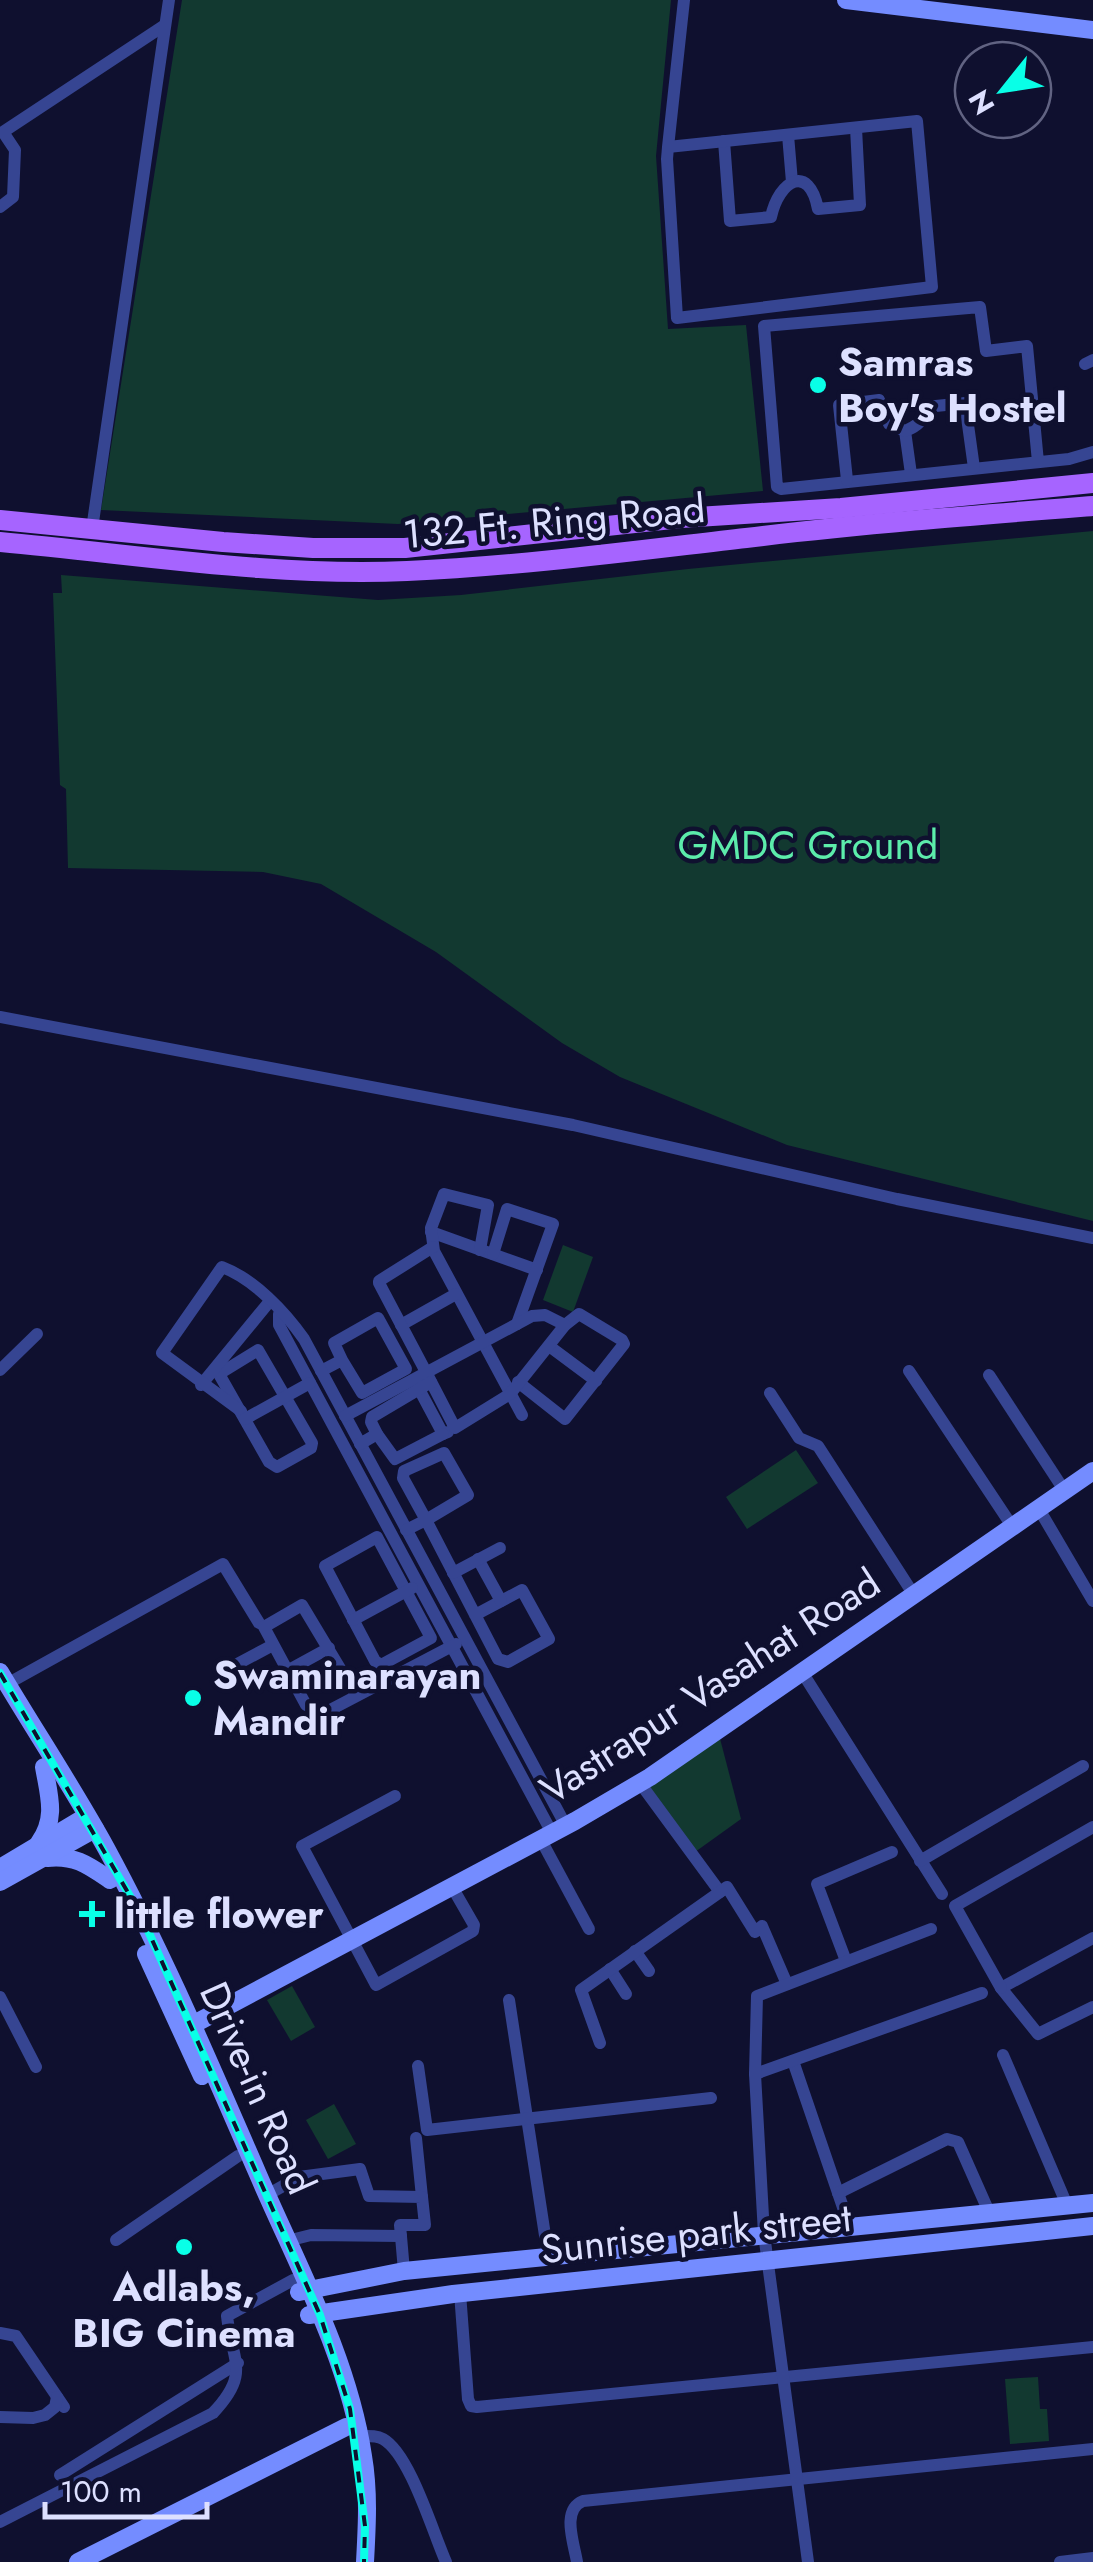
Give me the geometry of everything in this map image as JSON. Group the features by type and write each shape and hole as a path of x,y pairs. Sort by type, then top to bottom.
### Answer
{"main road":[{"path":"846,0 1093,30"},
{"name":"132 Ft. Ring Road","path":"0,520 259,544 405,548 682,518 841,508 1093,483"},
{"name":"132 Ft. Ring Road","path":"7,545 222,566 406,571 576,560 749,537 1093,506"},
{"path":"0,512 26,523"},
{"name":"Vastrapur Vasahat Road","path":"194,2024 640,1784 1093,1471"},
{"name":"Drive-in Road","path":"2,1683 44,1767 86,1826 345,2378 368,2501 366,2562"},
{"name":"Drive-in Road","path":"2,1683 86,1826 194,2024 287,2241 300,2287"},
{"path":"39,1853 52,1809 44,1767"},
{"path":"0,1882 39,1853 86,1826"},
{"path":"0,1868 39,1853 82,1861 110,1880"},
{"path":"300,2287 548,2255 1093,2202"},
{"name":"Sunrise park street","path":"313,2314 460,2293 1093,2226"},
{"path":"78,2562 309,2448 353,2431"},
{"name":"Drive-in Road","path":"353,2431 354,2562"}],"street":[{"path":"92,529 169,0"},
{"path":"668,147 918,122 932,288 677,318 668,147 684,0"},
{"path":"0,207 14,197 15,150 3,132 165,25"},
{"path":"724,141 730,221 771,217 774,200 792,182 805,184 815,193 818,209 860,205 856,128"},
{"path":"788,134 792,182"},
{"path":"1038,462 1027,346 986,351 980,307 764,326 778,487 846,480 912,474 1038,462 1068,459 1093,452"},
{"path":"846,480 839,405 879,400 889,424 905,431 915,428 923,419 926,407 965,403 974,468"},
{"path":"905,431 912,474"},
{"path":"0,1017 574,1125 898,1200 1093,1238"},
{"path":"486,1252 487,1204 444,1194 431,1232 433,1247 482,1343 514,1388 522,1415"},
{"path":"486,1252 507,1208 551,1222 553,1227 517,1324"},
{"path":"431,1232 537,1270"},
{"path":"433,1247 380,1277 379,1283 449,1431"},
{"path":"243,1415 166,1360 162,1350 220,1268 226,1267 270,1301 279,1314 279,1325 388,1542 553,1832"},
{"path":"401,1325 456,1294"},
{"path":"378,1318 334,1343 362,1393 406,1370 378,1318 377,1308 387,1298"},
{"path":"201,1384 270,1301"},
{"path":"279,1314 288,1316 321,1371 466,1638 553,1832 589,1929"},
{"path":"514,1388 565,1419 624,1342 579,1314 565,1325 514,1388 449,1431 395,1459 371,1422 372,1417 425,1381 517,1324 542,1314 565,1325"},
{"path":"0,1370 37,1334"},
{"path":"549,1346 596,1381"},
{"path":"258,1350 286,1396 312,1446 277,1467 269,1462 219,1374 258,1350"},
{"path":"321,1371 342,1360"},
{"path":"909,1371 1012,1526"},
{"path":"989,1375 1064,1490"},
{"path":"345,1416 425,1381"},
{"path":"243,1415 310,1383"},
{"path":"770,1392 798,1438 818,1446 914,1595"},
{"path":"360,1444 377,1434"},
{"path":"406,1530 426,1520 468,1494 442,1452 408,1468 403,1475 426,1520 453,1573 498,1659 504,1664 547,1642 549,1636 524,1592 519,1590 475,1615"},
{"path":"1039,1508 1093,1600"},
{"path":"388,1542 376,1537 325,1566 375,1662 381,1666 429,1641 413,1588"},
{"path":"453,1573 500,1548"},
{"path":"478,1560 501,1600"},
{"path":"2,1683 224,1564 258,1623"},
{"path":"352,1620 413,1588"},
{"path":"306,1705 264,1625 302,1605 356,1695"},
{"path":"290,1730 466,1638"},
{"path":"226,1670 273,1645"},
{"path":"288,1671 329,1648"},
{"path":"802,1672 942,1894"},
{"path":"920,1861 1083,1766"},
{"path":"640,1784 720,1892"},
{"path":"396,1796 302,1846 376,1985 473,1931 474,1926 451,1886"},
{"path":"1093,1827 955,1906 1002,1988 1038,2034 1093,2007"},
{"path":"846,1962 817,1884 892,1852"},
{"path":"600,2043 581,1990 728,1887 755,1932 762,1926 786,1984"},
{"path":"808,2562 764,2234 755,2074 757,1996 931,1929"},
{"path":"1002,1988 1093,1938"},
{"path":"636,1952 649,1971"},
{"path":"610,1969 626,1994"},
{"path":"755,2074 982,1993"},
{"path":"509,2000 548,2255"},
{"path":"2,2006 36,2067"},
{"path":"1004,2055 1067,2205"},
{"path":"793,2061 849,2225"},
{"path":"418,2066 427,2130 710,2098"},
{"path":"404,2271 400,2226 424,2225 416,2138"},
{"path":"838,2192 947,2138 958,2142 989,2212"},
{"path":"116,2240 238,2156"},
{"path":"267,2194 300,2177 360,2169 369,2196 422,2197"},
{"path":"287,2241 311,2235 402,2236"},
{"path":"0,2522 212,2413 232,2393 238,2363 227,2316 300,2287"},
{"path":"460,2293 471,2406 1093,2347"},
{"path":"0,2334 16,2336 60,2402 45,2416 0,2417"},
{"path":"60,2475 238,2363"},
{"path":"353,2431 386,2440 402,2459 446,2562"},
{"path":"577,2562 570,2512 583,2501 1093,2449"},
{"path":"1060,2562 1093,2558"}],"green space":[{"path":"182,0 671,0 656,156 668,329 746,325 763,491 398,524 101,510"},
{"name":"GMDC Ground","path":"1093,531 1093,1221 787,1145 620,1077 562,1043 436,952 321,884 263,872 68,868 66,789 60,785 53,593 62,593 61,575 378,600"},
{"path":"563,1245 593,1257 573,1312 543,1300"},
{"path":"796,1450 818,1483 747,1529 726,1497"},
{"path":"718,1731 741,1819 695,1852 642,1792"},
{"path":"292,1986 315,2027 291,2041 267,2000"},
{"path":"334,2104 356,2144 328,2159 306,2120"},
{"path":"1038,2377 1040,2409 1047,2409 1049,2441 1010,2444 1005,2379"}],"railway":[{"path":"0,1673 141,1915 320,2315 350,2409 365,2526 364,2562"}],"place":[{"name":"Samras Boy's Hostel","path":"818,385"},
{"name":"Swaminarayan Mandir","path":"193,1698"},
{"name":"little flower","path":"92,1914"},
{"name":"Adlabs, BIG Cinema","path":"184,2247"}]}
